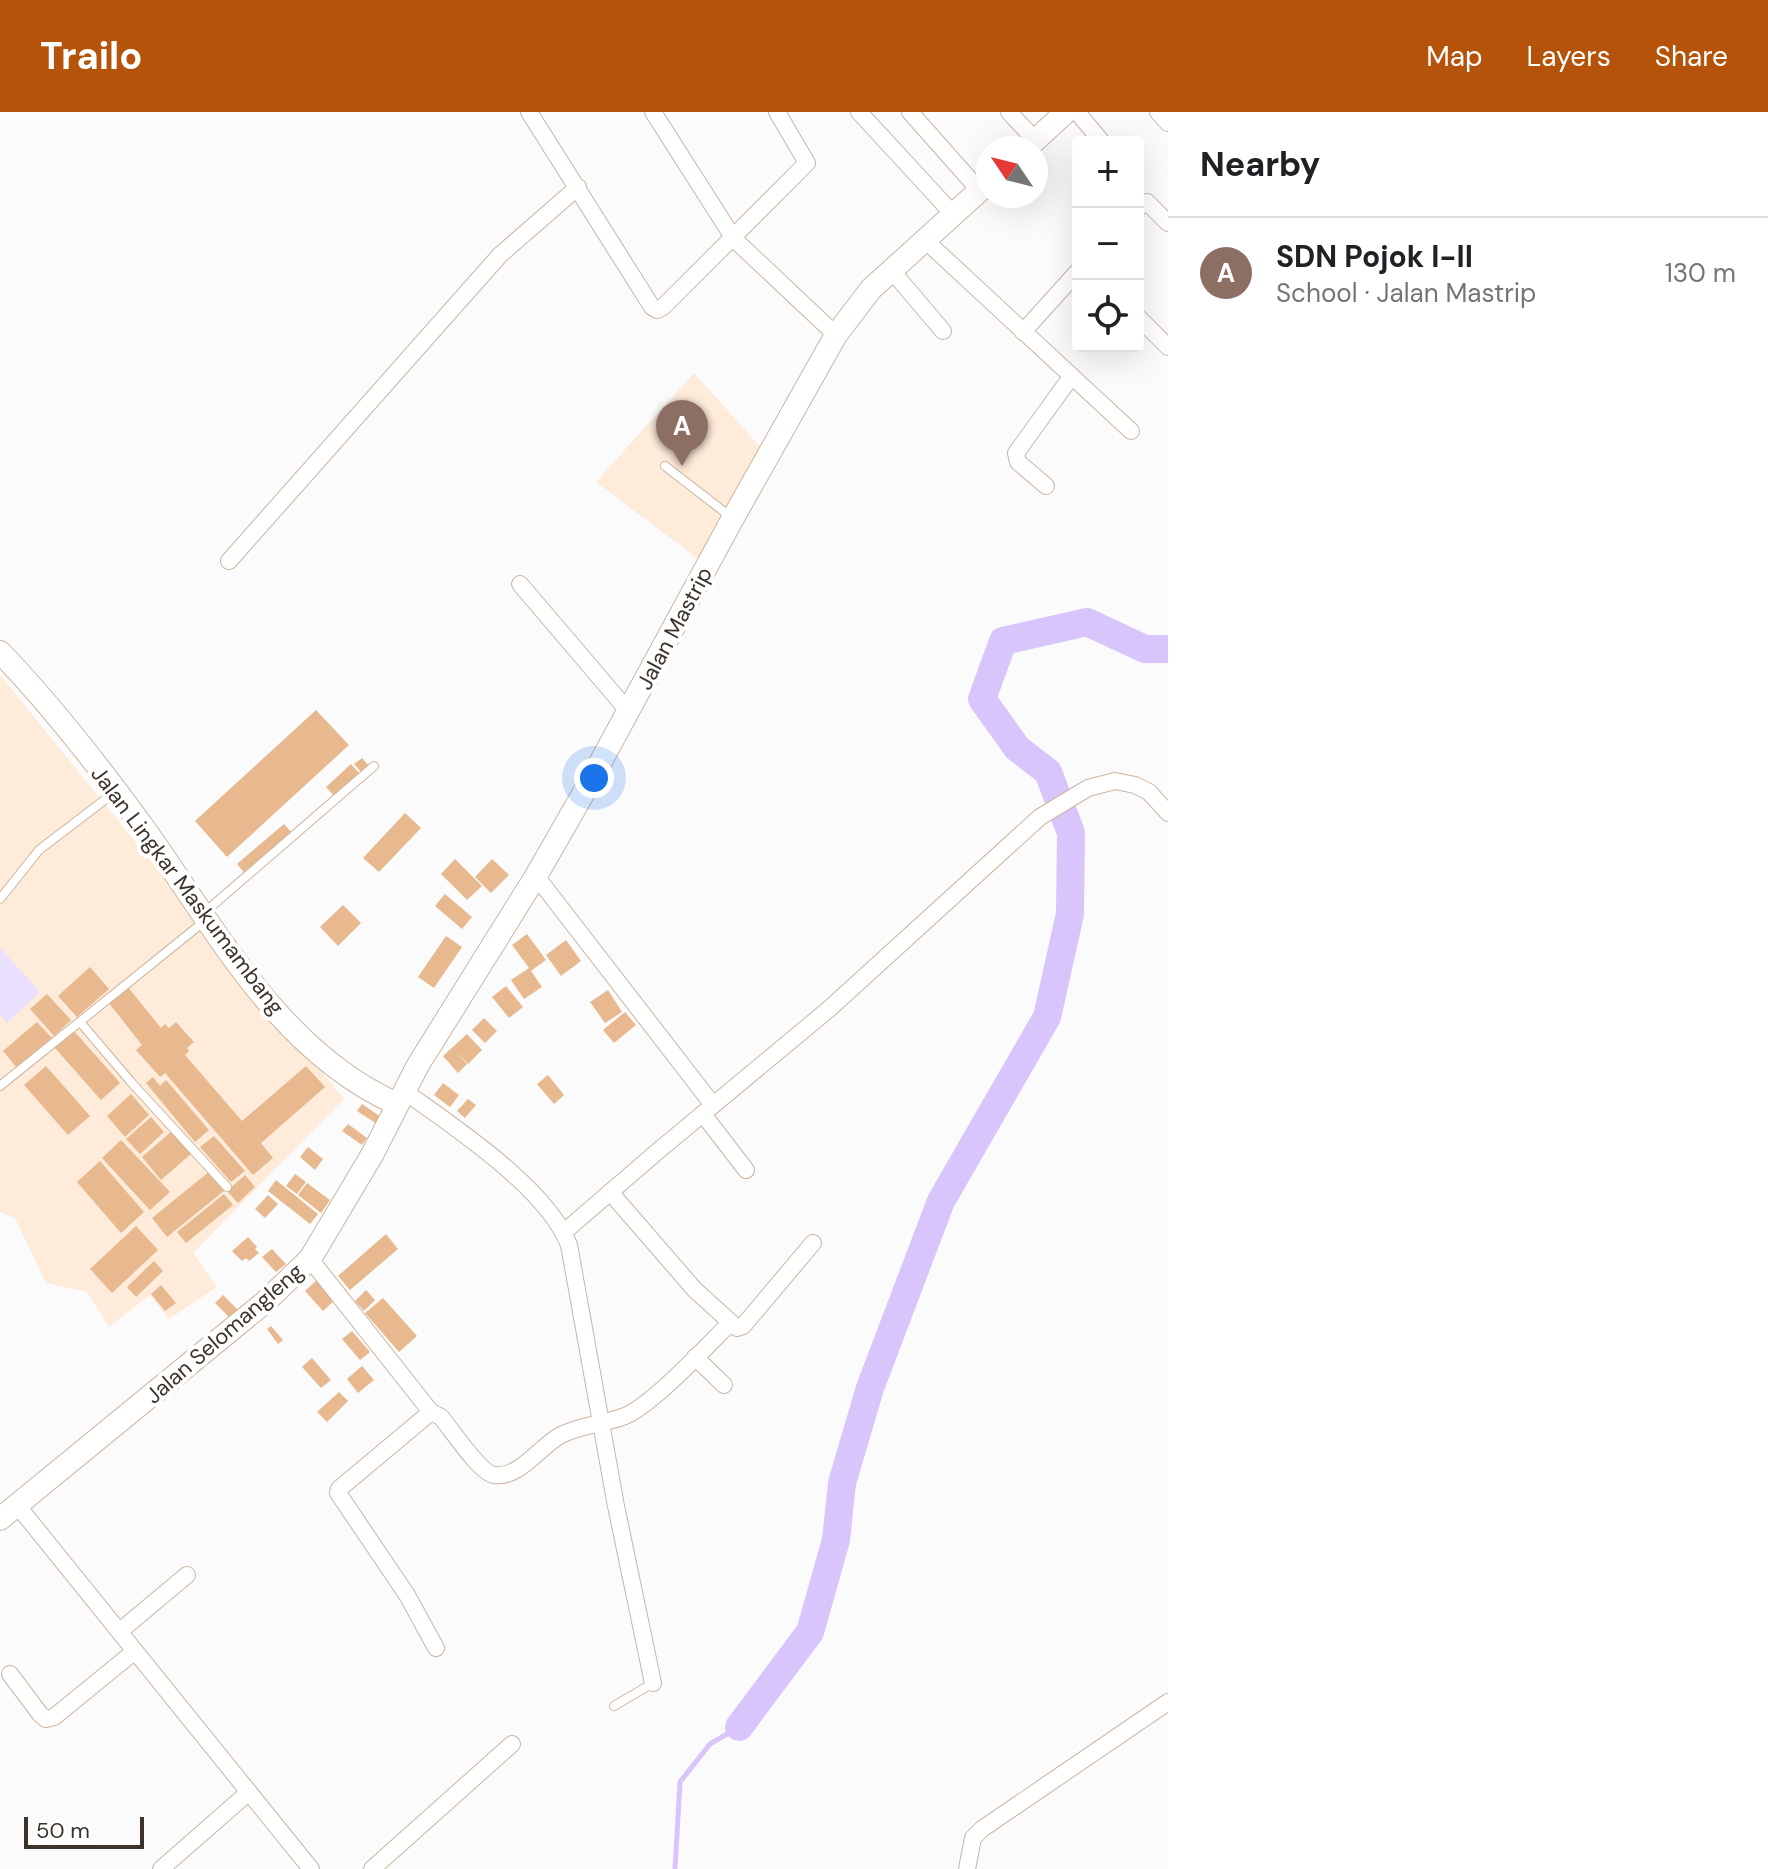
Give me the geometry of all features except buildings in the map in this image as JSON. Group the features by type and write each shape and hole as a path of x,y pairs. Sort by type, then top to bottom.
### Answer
{"street":[{"path":"529,112 654,309 663,307 807,163 777,112"},
{"path":"653,112 734,239 836,335"},
{"path":"859,112 954,215"},
{"path":"910,112 976,179"},
{"path":"1009,112 1026,136"},
{"path":"1040,136 1066,112"},
{"path":"1077,112 1097,136"},
{"path":"1158,112 1168,123"},
{"path":"229,561 500,255 578,187"},
{"name":"Jalan Mastrip","path":"400,1098 536,876 836,335 871,289 976,194"},
{"path":"1144,204 1147,202 1168,223"},
{"path":"926,241 1131,431"},
{"path":"892,271 943,331"},
{"path":"1023,332 1072,278"},
{"path":"1144,323 1168,347"},
{"path":"1046,486 1018,462 1016,453 1071,377"},
{"path":"520,584 629,712"},
{"name":"Jalan Lingkar Maskumambang","path":"0,652 39,695 115,792 205,917 302,1041 353,1081 400,1098"},
{"path":"564,1232 829,1009 1040,817 1088,788 1115,781 1149,792 1168,813"},
{"path":"536,876 708,1109 746,1170"},
{"path":"400,1098 524,1184 564,1232 569,1245 596,1423 616,1506 647,1687"},
{"name":"Jalan Selomangleng","path":"9,1512 265,1302 310,1259 372,1155 400,1098"},
{"path":"610,1192 695,1290 737,1328 743,1326 813,1243"},
{"path":"310,1259 431,1412 441,1417 485,1471 496,1475 510,1474 558,1436 627,1415 730,1323"},
{"path":"695,1357 724,1385"},
{"path":"431,1412 338,1493 407,1595 436,1648"},
{"path":"9,1512 120,1631 306,1868"},
{"path":"120,1631 187,1575"},
{"path":"10,1674 46,1719 54,1717 135,1651"},
{"path":"967,1869 973,1838 982,1829 1168,1702"},
{"path":"372,1869 512,1744"},
{"path":"161,1869 249,1792"}],"lane":[{"path":"665,466 733,518"},
{"path":"0,1086 205,917 374,766"},
{"path":"0,899 39,850 115,792"},
{"path":"80,1022 227,1187"},
{"path":"614,1706 647,1687"}],"shaded area":[{"path":"694,373 763,450 698,559 596,482"},
{"path":"0,675 344,1099 193,1253 217,1287 169,1319 150,1295 109,1327 87,1292 46,1283 15,1218 0,1212"},
{"path":"0,948 40,992 7,1023 0,1015"}],"waterway":[{"path":"739,1727 810,1632 836,1540 842,1483 870,1388 941,1201 1047,1017 1070,914 1071,833 1048,772 1017,748 982,699 1003,641 1087,622 1145,649 1168,649"},
{"path":"675,1869 680,1782 710,1744 739,1727"}],"place":[{"name":"SDN Pojok I-II","path":"682,466"}]}
